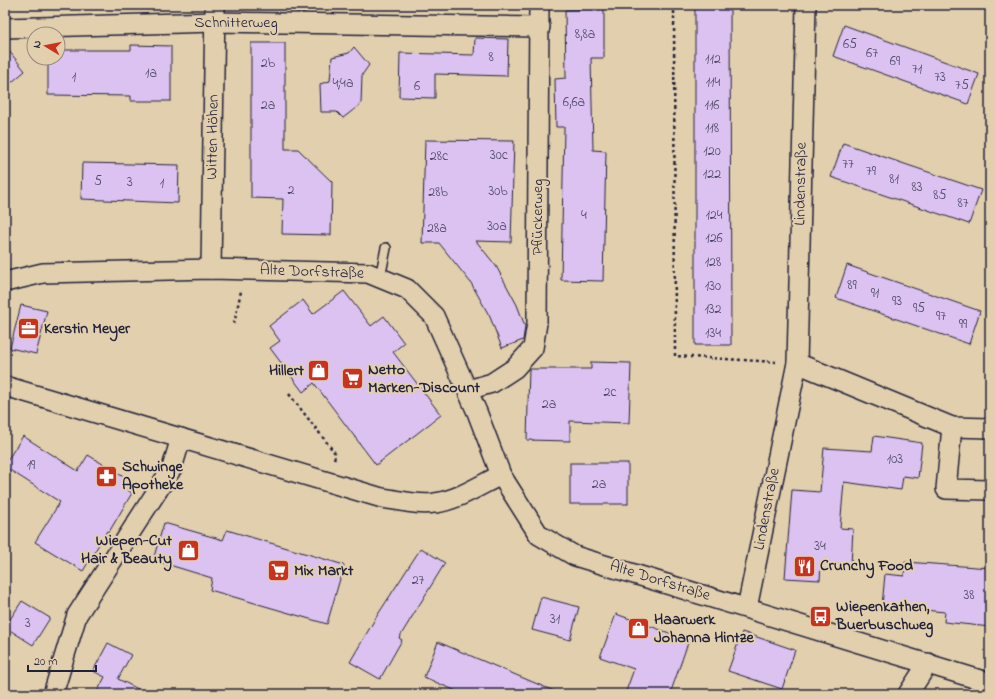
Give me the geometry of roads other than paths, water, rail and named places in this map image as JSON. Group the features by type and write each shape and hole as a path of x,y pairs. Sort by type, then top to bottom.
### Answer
{"street":[{"name":"Pflückerweg","path":"468,390 492,383 516,368 534,348 537,323 539,5"},
{"name":"Lindenstraße","path":"747,608 797,363 806,5"},
{"name":"Schnitterweg","path":"5,28 215,14 540,27"},
{"name":"Witten Höhen","path":"211,270 215,14"},
{"name":"Alte Dorfstraße","path":"5,282 43,273 245,270 368,273 408,289 434,316 468,390 501,475 539,535 575,556 990,683"},
{"path":"797,363 952,427 990,428"},
{"path":"5,386 382,498 424,504 436,503 464,493 501,475"},
{"path":"952,427 946,489 990,490"},
{"path":"53,694 77,615 172,468 181,438"},
{"path":"908,694 928,664"}],"lane":[{"path":"380,278 386,248"}],"place":[{"name":"Kerstin Meyer","path":"28,329"},
{"name":"Hillert","path":"319,371"},
{"name":"Netto Marken-Discount","path":"353,379"},
{"name":"Schwinge Apotheke","path":"106,476"},
{"name":"Wiepen-Cut Hair & Beauty","path":"188,550"},
{"name":"Crunchy Food","path":"805,566"},
{"name":"Mix Markt","path":"278,571"},
{"name":"Wiepenkathen, Buerbuschweg","path":"820,616"},
{"name":"Haarwerk Johanna Hintze","path":"638,629"}]}
